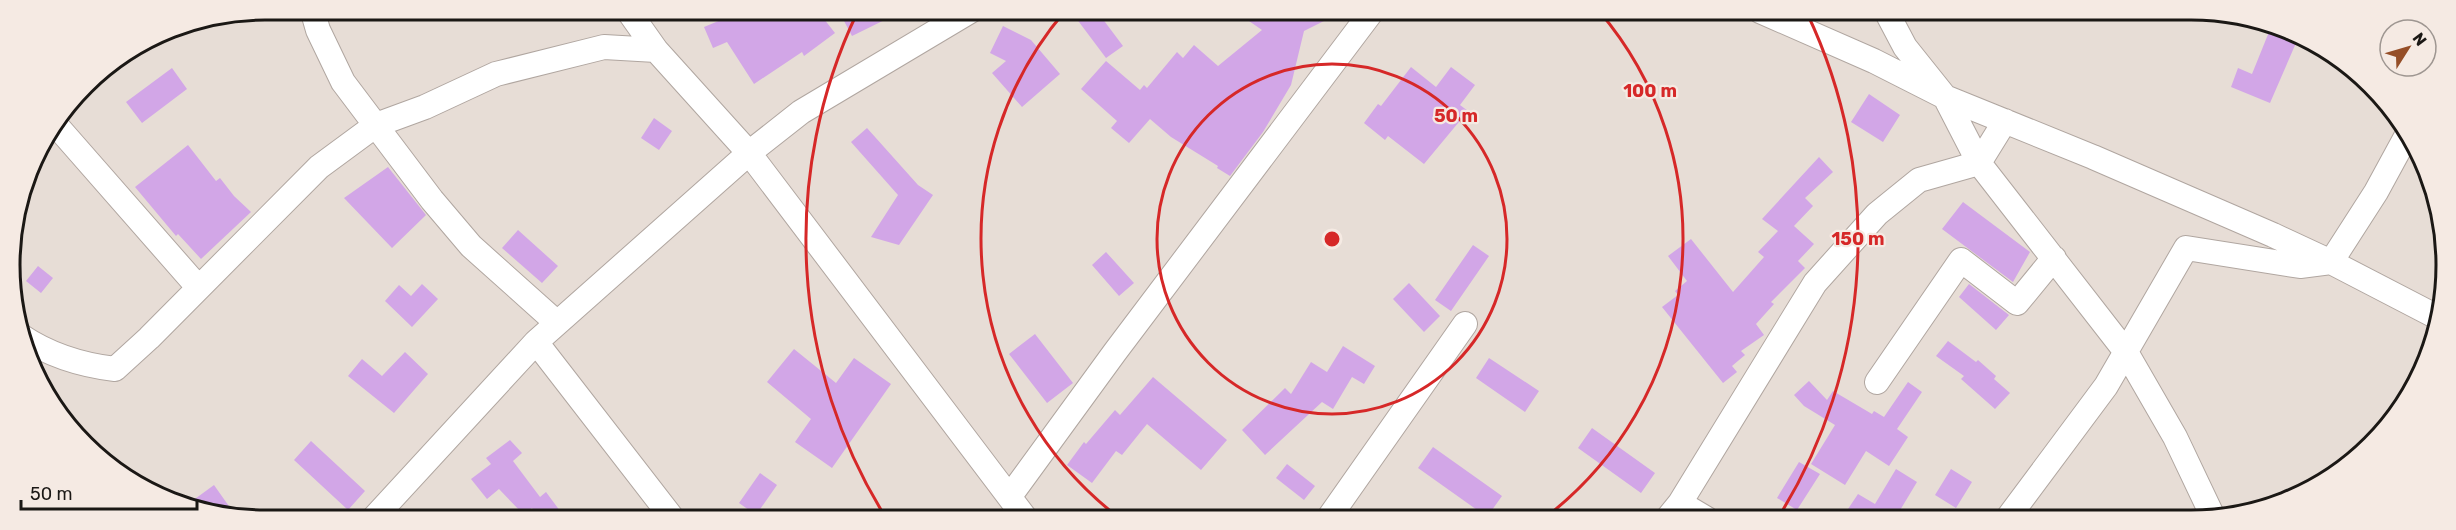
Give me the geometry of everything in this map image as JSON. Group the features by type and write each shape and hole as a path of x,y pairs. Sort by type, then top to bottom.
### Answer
{"street":[{"path":"315,20 343,82 432,200 471,246 557,323"},
{"path":"635,20 656,50 749,153 1020,510"},
{"path":"381,510 536,342 749,153 801,112 953,20"},
{"path":"1010,496 1115,352 1365,20"},
{"path":"1780,20 1946,97 2115,166 2331,262 2432,314"},
{"path":"1891,20 1905,47 1946,97 1979,164 2126,352 2175,437 2210,510"},
{"path":"33,344 43,351 98,367 115,369 149,338 319,167 376,125 496,74 604,47 656,50"},
{"path":"1675,510 1823,274 1877,214 1919,180 1979,164 2006,121"},
{"path":"61,129 198,287"},
{"path":"2014,510 2106,386 2186,248 2300,266 2331,262 2376,192 2404,141"},
{"path":"1877,382 1961,260 2017,303 2054,258"},
{"path":"1334,510 1465,324"},
{"path":"536,342 666,510"}],"building":[{"path":"721,20 825,20 835,33 804,56 802,52 754,84 727,42 713,48 704,27"},
{"path":"846,20 885,20 852,36 844,21"},
{"path":"1078,20 1104,20 1123,46 1106,58"},
{"path":"1248,20 1326,20 1304,31 1291,85 1263,132 1230,176 1171,137 1150,119 1129,143 1111,128 1117,121 1081,89 1106,61 1140,90 1144,85 1147,88 1177,52 1183,58 1194,45 1218,66 1262,30"},
{"path":"1003,26 1031,40 1060,74 1022,107 992,73 1006,61 990,53"},
{"path":"2269,33 2296,43 2270,103 2231,87 2238,68 2252,74"},
{"path":"1411,67 1436,87 1451,67 1475,85 1460,105 1468,111 1424,164 1388,136 1385,140 1364,123 1378,104 1381,106"},
{"path":"172,68 187,89 142,123 126,102"},
{"path":"1869,94 1900,115 1883,142 1851,122"},
{"path":"654,118 672,131 659,150 641,138"},
{"path":"867,128 918,185 933,195 899,245 871,237 898,195 851,142"},
{"path":"188,145 216,181 220,178 251,212 201,259 178,234 176,236 135,187"},
{"path":"1819,157 1833,172 1805,198 1813,206 1794,226 1814,244 1798,261 1805,268 1771,302 1774,304 1756,324 1764,335 1741,351 1745,355 1732,366 1737,372 1723,383 1662,307 1678,295 1675,291 1687,281 1668,256 1691,239 1733,292 1764,257 1758,252 1778,231 1762,219"},
{"path":"388,167 426,215 392,248 344,198"},
{"path":"1963,202 2030,252 2013,282 1942,229"},
{"path":"518,230 558,266 542,283 502,248"},
{"path":"1473,245 1489,256 1451,311 1435,300"},
{"path":"1106,252 1134,283 1119,296 1092,265"},
{"path":"38,266 53,278 41,293 26,281"},
{"path":"1409,283 1440,316 1424,332 1393,299"},
{"path":"422,284 438,299 412,327 385,301 399,285 411,296"},
{"path":"1969,284 2009,315 1996,330 1959,297"},
{"path":"1035,334 1073,383 1047,403 1009,354"},
{"path":"1948,341 1976,362 1978,360 2010,393 1995,409 1961,379 1964,376 1936,356"},
{"path":"1343,346 1375,366 1364,384 1352,377 1333,409 1322,402 1265,455 1242,430 1285,388 1291,394 1311,362 1327,372"},
{"path":"794,349 836,383 854,358 891,384 832,468 795,442 811,419 767,382"},
{"path":"405,352 428,374 394,413 348,376 362,359 382,376"},
{"path":"1489,358 1539,391 1525,412 1476,378"},
{"path":"1153,377 1227,440 1201,470 1147,424 1122,455 1116,451 1092,483 1067,465 1084,442 1086,444 1115,410 1120,415"},
{"path":"1809,381 1827,400 1833,391 1872,414 1874,411 1884,417 1908,382 1922,392 1897,429 1908,437 1889,466 1866,451 1845,485 1811,464 1835,425 1804,406 1794,395"},
{"path":"1592,428 1655,473 1641,493 1578,448"},
{"path":"510,440 522,453 513,461 540,497 546,492 559,510 533,510 532,508 519,510 499,489 487,499 471,479 491,464 486,458"},
{"path":"311,441 365,491 348,510 294,460"},
{"path":"1433,447 1502,496 1492,510 1477,510 1418,468"},
{"path":"1799,462 1820,474 1797,510 1777,498"},
{"path":"1287,464 1315,486 1304,500 1276,478"},
{"path":"1896,469 1917,482 1900,510 1848,509 1858,494 1875,504"},
{"path":"1951,469 1972,482 1956,508 1935,495"},
{"path":"760,473 777,485 760,510 749,510 739,503"},
{"path":"214,485 230,508 217,506 194,500"}]}
